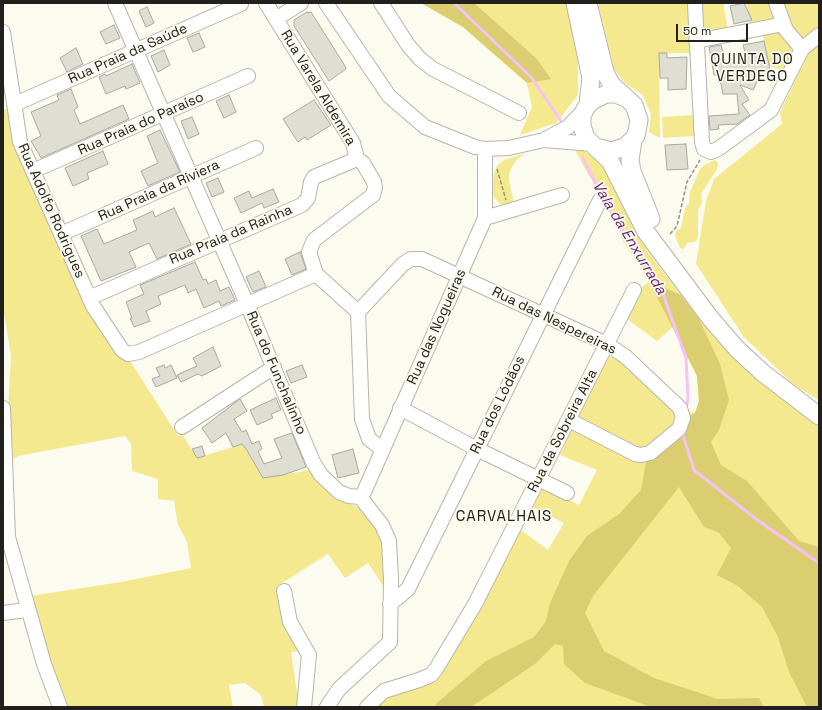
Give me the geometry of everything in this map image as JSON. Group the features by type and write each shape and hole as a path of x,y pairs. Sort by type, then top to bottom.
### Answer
{"main road":[{"path":"575,3 591,78 587,107"},
{"path":"588,3 604,72 611,84 636,110 639,120 638,131 633,140 626,147 616,151 606,151 594,146"},
{"path":"626,98 616,94 606,94 596,98 587,107 582,117 583,130 594,146 613,166 646,232 711,319 737,349 763,373 819,416"},
{"path":"633,140 630,160 633,177 654,226 675,258 727,328 753,355 786,385 819,409"}],"street":[{"name":"Rua do Funchalinho","path":"115,3 248,304 318,470 339,492 349,496 360,497"},
{"name":"Rua Varela Aldemira","path":"266,3 353,143 357,159"},
{"name":"Rua Varela Aldemira","path":"276,19 300,3"},
{"path":"326,3 389,96 425,126 475,147 485,149 509,148 544,140 568,127 587,107"},
{"path":"381,3 408,45 420,59 433,69 519,113"},
{"path":"776,3 784,24 791,36 802,49"},
{"name":"Rua Praia da Saúde","path":"14,104 241,4"},
{"path":"695,6 702,146 707,151 715,151 771,110 802,49 819,35"},
{"path":"696,41 784,24"},
{"name":"Rua Adolfo Rodrigues","path":"3,32 20,142 89,298 120,347 128,354 139,352 248,304"},
{"name":"Rua Praia do Paraíso","path":"33,171 248,76"},
{"path":"544,140 594,146"},
{"name":"Rua Praia da Riviera","path":"61,234 256,148"},
{"name":"Rua das Nogueiras","path":"360,497 364,492 485,218 485,149"},
{"path":"357,159 365,165 374,182 375,191 368,200 311,243 309,252 316,274 358,312 362,419 369,439 382,450"},
{"name":"Rua Praia da Rainha","path":"89,298 302,205 308,198 311,182 314,177 357,159"},
{"path":"485,218 562,195"},
{"name":"Rua dos Lódãos","path":"390,604 408,589 600,200"},
{"name":"Rua das Nespereiras","path":"358,312 403,264 411,259 422,259 607,344 626,357 680,408 683,418 681,426 650,453 638,456 569,420"},
{"path":"248,304 316,274"},
{"name":"Rua da Sobreira Alta","path":"367,707 384,691 431,675 436,669 474,604 539,480 634,290"},
{"path":"182,427 274,367"},
{"path":"3,408 6,538 46,671 60,707"},
{"path":"400,408 476,449 567,493"},
{"path":"327,707 339,689 390,642 390,546 387,534 360,497"},
{"path":"284,591 290,622 309,655 304,707"},
{"path":"3,613 27,610"}],"path":[{"path":"670,234 676,229 687,182 694,168 707,151"},
{"path":"497,166 507,204"}],"shaded area":[{"path":"421,3 566,3 578,56 578,95 556,123 520,135 532,107 527,83 463,27"},
{"path":"421,3 474,3 537,59 551,79 527,83 463,27"},
{"path":"598,3 723,3 728,29 707,32 702,28 691,53 659,53 660,138 649,132 651,114 643,95 625,83 614,69"},
{"path":"746,3 770,3 773,18 750,24"},
{"path":"781,3 819,3 819,30 805,38 796,36"},
{"path":"780,30 793,51 793,55 784,72 769,65 762,32"},
{"path":"819,44 819,400 794,385 744,337 696,264 706,201 714,179 782,124 780,112 808,54"},
{"path":"9,107 15,144 129,359 178,436 182,434 197,458 242,444 263,478 311,470 343,500 365,511 377,527 384,550 384,587 368,563 345,578 328,554 277,586 288,626 301,651 291,652 297,693 302,694 302,707 264,707 261,695 245,683 229,685 233,707 66,707 53,677 30,596 121,582 191,568 187,542 178,525 174,501 158,499 158,479 132,471 131,444 125,436 18,456 9,462 7,429 11,356 3,307 3,111"},
{"path":"694,115 695,136 663,138 662,117"},
{"path":"574,148 593,155 607,170 648,252 699,319 760,382 819,426 819,707 372,707 381,697 446,663 521,530 548,550 564,523 533,507 543,487 579,505 597,470 560,455 606,356 621,359 671,409 695,413 699,401 697,376 673,327 657,341 627,319 639,290 649,281 623,241 602,189 589,176"},
{"path":"526,153 516,160 509,173 509,181 514,202 505,205 500,204 494,197 492,190 494,174 497,166 504,160"},
{"path":"715,160 718,163 717,169 701,194 702,203 698,210 698,237 695,242 687,243 684,249 680,248 675,235 676,231 681,228 685,208 689,203 690,192 700,169 706,164"},
{"path":"649,281 681,295 699,319 720,364 729,400 719,430 711,442 721,465 747,481 799,541 819,547 819,707 807,707 789,672 778,637 762,607 738,586 717,575 731,548 718,532 704,527 679,487 593,596 585,613 604,651 654,678 718,699 759,698 764,707 651,707 585,683 564,664 563,646 555,644 535,664 471,707 434,707 486,661 534,637 546,621 550,603 569,561 587,536 619,514 641,490 648,450 687,417 695,413 699,401 697,376"}],"building":[{"path":"744,3 752,20 734,24 730,6"},
{"path":"147,7 154,23 146,27 139,11"},
{"path":"307,12 311,12 346,69 329,81 294,26 294,20"},
{"path":"114,25 120,38 106,44 100,32"},
{"path":"199,33 205,47 193,52 187,38"},
{"path":"764,41 771,74 759,77 753,90 740,85 749,100 742,104 750,115 737,124 718,125 719,129 710,130 709,116 739,114 737,94 723,94 719,75 714,75 709,47 721,45 726,64 747,60 743,45"},
{"path":"76,48 83,64 67,72 60,58"},
{"path":"164,50 170,65 158,72 151,56"},
{"path":"659,53 667,53 667,58 687,57 686,89 668,90 668,78 660,78"},
{"path":"132,64 140,83 126,89 125,86 106,94 99,77 105,74 106,76"},
{"path":"71,89 78,107 74,110 80,124 123,105 129,119 41,158 31,141 41,136 31,112 59,100 57,95"},
{"path":"229,95 236,112 224,118 216,101"},
{"path":"314,100 331,125 307,140 305,137 298,142 283,119"},
{"path":"192,117 199,134 188,139 181,121"},
{"path":"160,130 180,172 148,186 141,171 158,163 147,136"},
{"path":"686,144 688,169 667,170 665,145"},
{"path":"103,151 108,164 87,173 89,179 73,186 65,168"},
{"path":"218,178 224,192 212,197 206,183"},
{"path":"273,189 279,202 264,208 262,203 241,213 234,198 249,191 252,198"},
{"path":"174,208 191,244 157,259 149,243 129,252 136,267 101,281 81,236 97,229 104,244 137,230 133,220 153,211 155,217"},
{"path":"300,252 306,269 292,275 285,259"},
{"path":"195,262 203,280 206,279 208,284 216,280 220,291 229,287 235,300 221,306 219,301 204,308 196,289 188,293 185,285 158,296 161,304 146,311 150,321 134,327 126,302 144,294 140,285"},
{"path":"259,271 266,287 253,292 246,277"},
{"path":"213,347 221,366 202,376 198,374 181,382 177,375 197,366 193,358"},
{"path":"164,365 165,368 171,365 177,378 156,387 152,379 160,376 156,368"},
{"path":"302,365 307,377 291,383 286,371"},
{"path":"276,398 281,410 271,414 273,418 257,425 250,410"},
{"path":"240,399 247,411 234,419 242,432 246,430 252,444 259,441 262,449 258,451 264,464 282,458 274,439 292,433 306,467 283,475 263,478 242,444 233,447 226,433 212,443 202,428"},
{"path":"202,446 205,456 197,458 192,449"},
{"path":"353,449 359,473 338,478 332,455"}],"waterway":[{"name":"Vala da Enxurrada","path":"454,3 531,77 561,121"},
{"name":"Vala da Enxurrada","path":"583,158 601,195"},
{"name":"Vala da Enxurrada","path":"604,202 663,294 686,358 688,398 686,409"},
{"name":"Vala da Enxurrada","path":"682,432 694,470 756,519 819,563"}],"district":[{"name":"QUINTA DO VERDEGO","path":"752,68"},
{"name":"CARVALHAIS","path":"504,517"}]}
